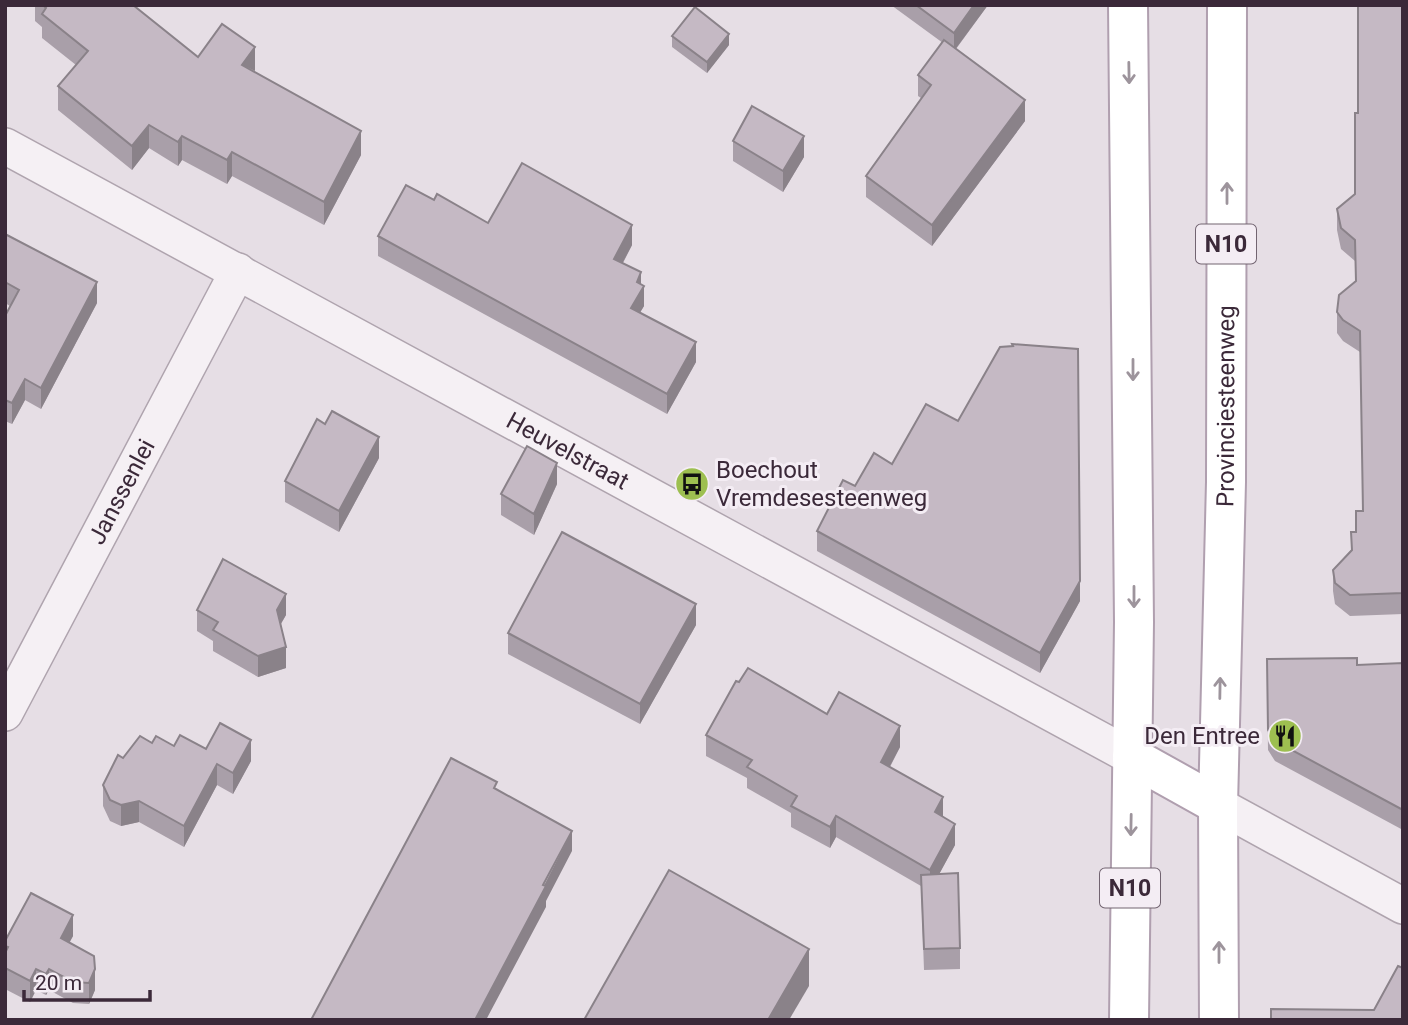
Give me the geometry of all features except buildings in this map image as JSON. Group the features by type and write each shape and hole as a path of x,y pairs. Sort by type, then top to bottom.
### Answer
{"main road":[{"name":"N10","path":"1128,5 1133,329 1129,1020"},
{"name":"Provinciesteenweg","path":"1219,1020 1218,806 1226,482 1227,5"},
{"path":"1132,757 1218,806"}],"street":[{"name":"Heuvelstraat","path":"5,146 1132,757"},
{"name":"Janssenlei","path":"5,713 238,271"},
{"path":"1218,806 1403,906"}],"place":[{"name":"Boechout Vremdesesteenweg","path":"692,484"},
{"name":"Den Entree","path":"1285,736"}]}
